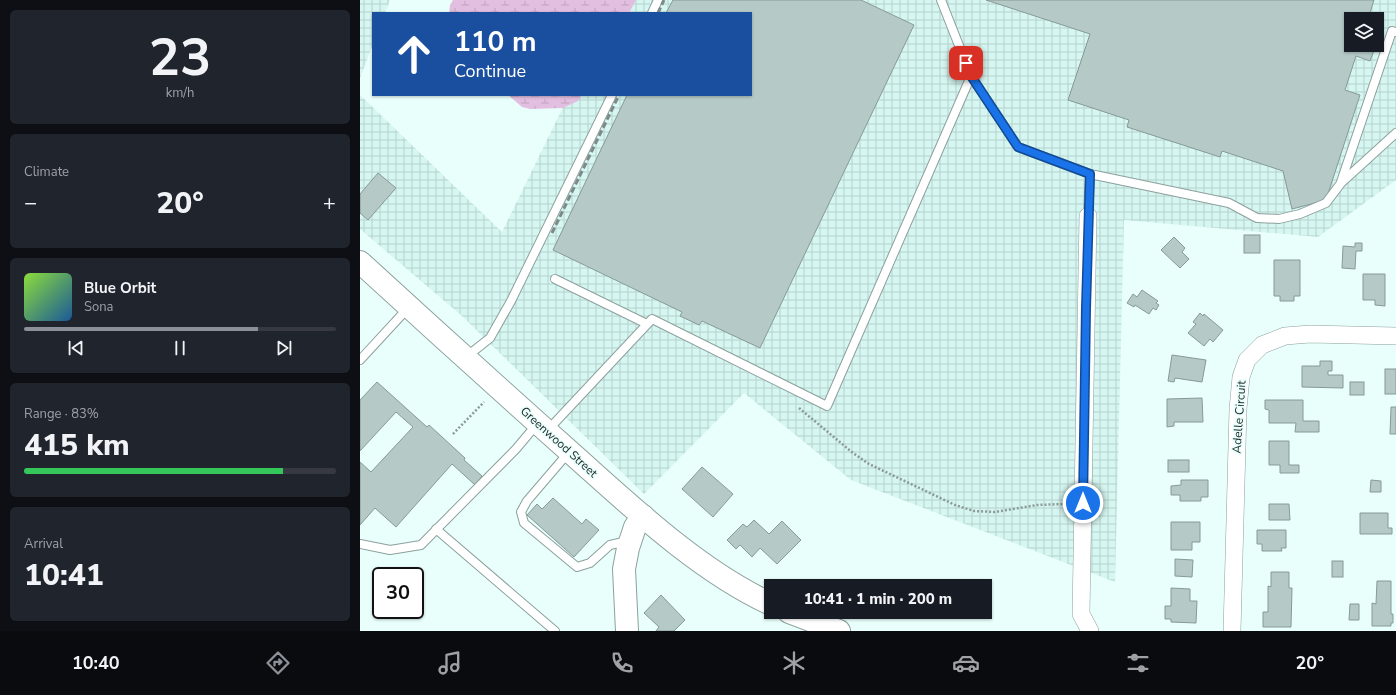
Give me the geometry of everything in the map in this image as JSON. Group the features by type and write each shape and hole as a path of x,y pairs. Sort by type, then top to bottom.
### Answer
{"main road":[{"name":"Greenwood Street","path":"360,262 465,358 643,516 701,562 754,596 764,601"},
{"path":"627,631 624,569 635,526 643,516"},
{"path":"807,619 839,631"}],"street":[{"path":"1088,216 1081,614 1090,631"},
{"name":"Adelle Circuit","path":"1232,631 1238,409 1241,377 1247,360 1262,345 1285,336 1310,334 1396,336"}],"lane":[{"path":"652,12 658,0"},
{"path":"941,0 971,76 1018,147 1090,174 1229,203 1257,218 1279,219 1300,214 1326,203 1341,183 1396,133"},
{"path":"1341,183 1392,31 1396,32"},
{"path":"360,544 390,550 421,544 516,449 542,427 652,319 827,406 971,76"},
{"path":"465,358 490,338 537,250 612,96"},
{"path":"1088,216 1090,174"},
{"path":"555,279 647,324"},
{"path":"360,360 409,307"},
{"path":"569,451 527,501 520,512 524,523 577,567 590,563 610,545 630,541"},
{"path":"436,529 555,631"}],"path":[{"path":"453,434 484,402"},
{"path":"795,404 853,453 869,464 954,505 974,511 995,512 1037,505 1064,504"}],"shaded area":[{"path":"360,0 390,0 385,12 372,12 372,47 360,78"},
{"path":"616,0 1396,0 1396,180 1318,237 1124,220 1115,582 851,480 744,393 644,494 462,316 360,229 360,95 502,232 569,96 752,96 752,12 610,12"}],"green space":[{"path":"453,0 636,0 630,12 449,12 450,5"},
{"path":"509,96 581,96 578,101 563,108 530,109 522,107"}],"building":[{"path":"673,0 861,0 914,25 760,348 702,321 699,325 680,316 682,312 553,250 627,96 752,96 752,12 667,12"},
{"path":"986,0 1374,0 1370,12 1344,12 1344,52 1373,52 1370,61 1356,56 1345,90 1360,95 1326,200 1292,209 1283,171 1222,151 1220,157 1127,127 1129,120 1068,100 1090,34"},
{"path":"378,173 396,188 368,220 360,213 360,194"},
{"path":"1244,235 1260,235 1260,253 1244,253"},
{"path":"1174,237 1185,248 1182,252 1189,259 1180,268 1161,250"},
{"path":"1355,243 1362,243 1362,251 1356,251 1355,269 1342,268 1343,246 1355,247"},
{"path":"1274,260 1300,260 1300,296 1294,296 1294,301 1280,301 1280,296 1274,296"},
{"path":"1363,274 1385,274 1385,306 1375,305 1375,300 1363,300"},
{"path":"1142,290 1158,301 1156,303 1159,305 1156,310 1153,308 1149,314 1135,305 1134,307 1127,303 1133,294 1137,297"},
{"path":"1200,313 1203,316 1204,314 1223,330 1213,342 1210,339 1204,346 1188,333 1196,324 1193,322"},
{"path":"1172,355 1206,360 1202,382 1175,378 1174,382 1168,381"},
{"path":"1320,361 1332,361 1332,371 1328,371 1328,375 1343,375 1343,388 1302,387 1302,366 1320,366"},
{"path":"1385,369 1396,369 1396,394 1385,394"},
{"path":"377,382 427,427 429,425 482,476 475,485 452,464 396,527 375,508 360,525 360,462 371,472 413,427 396,412 360,451 360,400"},
{"path":"1350,382 1364,382 1364,395 1350,395"},
{"path":"1202,398 1203,422 1174,422 1174,426 1167,427 1167,399"},
{"path":"1265,400 1303,400 1303,421 1319,421 1319,432 1295,432 1296,423 1269,423 1269,410 1265,409"},
{"path":"1391,407 1396,407 1396,434 1390,434"},
{"path":"1269,441 1289,441 1289,465 1299,465 1299,473 1280,473 1280,465 1269,465"},
{"path":"1168,460 1189,460 1189,472 1168,472"},
{"path":"702,467 733,494 713,517 682,489"},
{"path":"1181,480 1208,480 1208,497 1201,497 1201,501 1180,501 1180,495 1171,495 1171,486 1181,485"},
{"path":"1371,480 1381,481 1381,492 1370,492"},
{"path":"553,498 582,524 586,519 599,530 574,557 527,515 537,504 542,509"},
{"path":"1269,504 1289,504 1290,520 1269,520"},
{"path":"1360,513 1388,513 1388,528 1392,528 1392,534 1360,534"},
{"path":"754,520 769,534 782,521 801,540 777,564 760,548 752,557 740,545 736,549 727,540 743,524 747,527"},
{"path":"1171,522 1200,522 1200,542 1192,542 1192,550 1171,550"},
{"path":"1257,530 1286,530 1286,548 1281,548 1282,551 1262,551 1262,544 1257,544"},
{"path":"1175,559 1193,560 1192,577 1175,576"},
{"path":"1332,561 1343,561 1343,577 1332,577"},
{"path":"1271,572 1289,572 1289,588 1292,588 1291,627 1263,627 1263,612 1268,612 1268,586 1271,587"},
{"path":"1377,581 1391,581 1391,614 1393,614 1393,623 1391,623 1391,626 1372,626 1372,603 1376,604"},
{"path":"1171,588 1190,589 1190,601 1197,601 1196,623 1171,622 1171,619 1165,619 1165,606 1171,606"},
{"path":"661,595 685,620 674,631 656,631 659,627 644,613"},
{"path":"1350,604 1359,604 1359,620 1349,620"}],"railway":[{"path":"658,12 664,0"},
{"path":"552,233 619,96"}],"route":[{"path":"966,63 971,76 1018,147 1090,174 1083,446 1083,503"}]}
